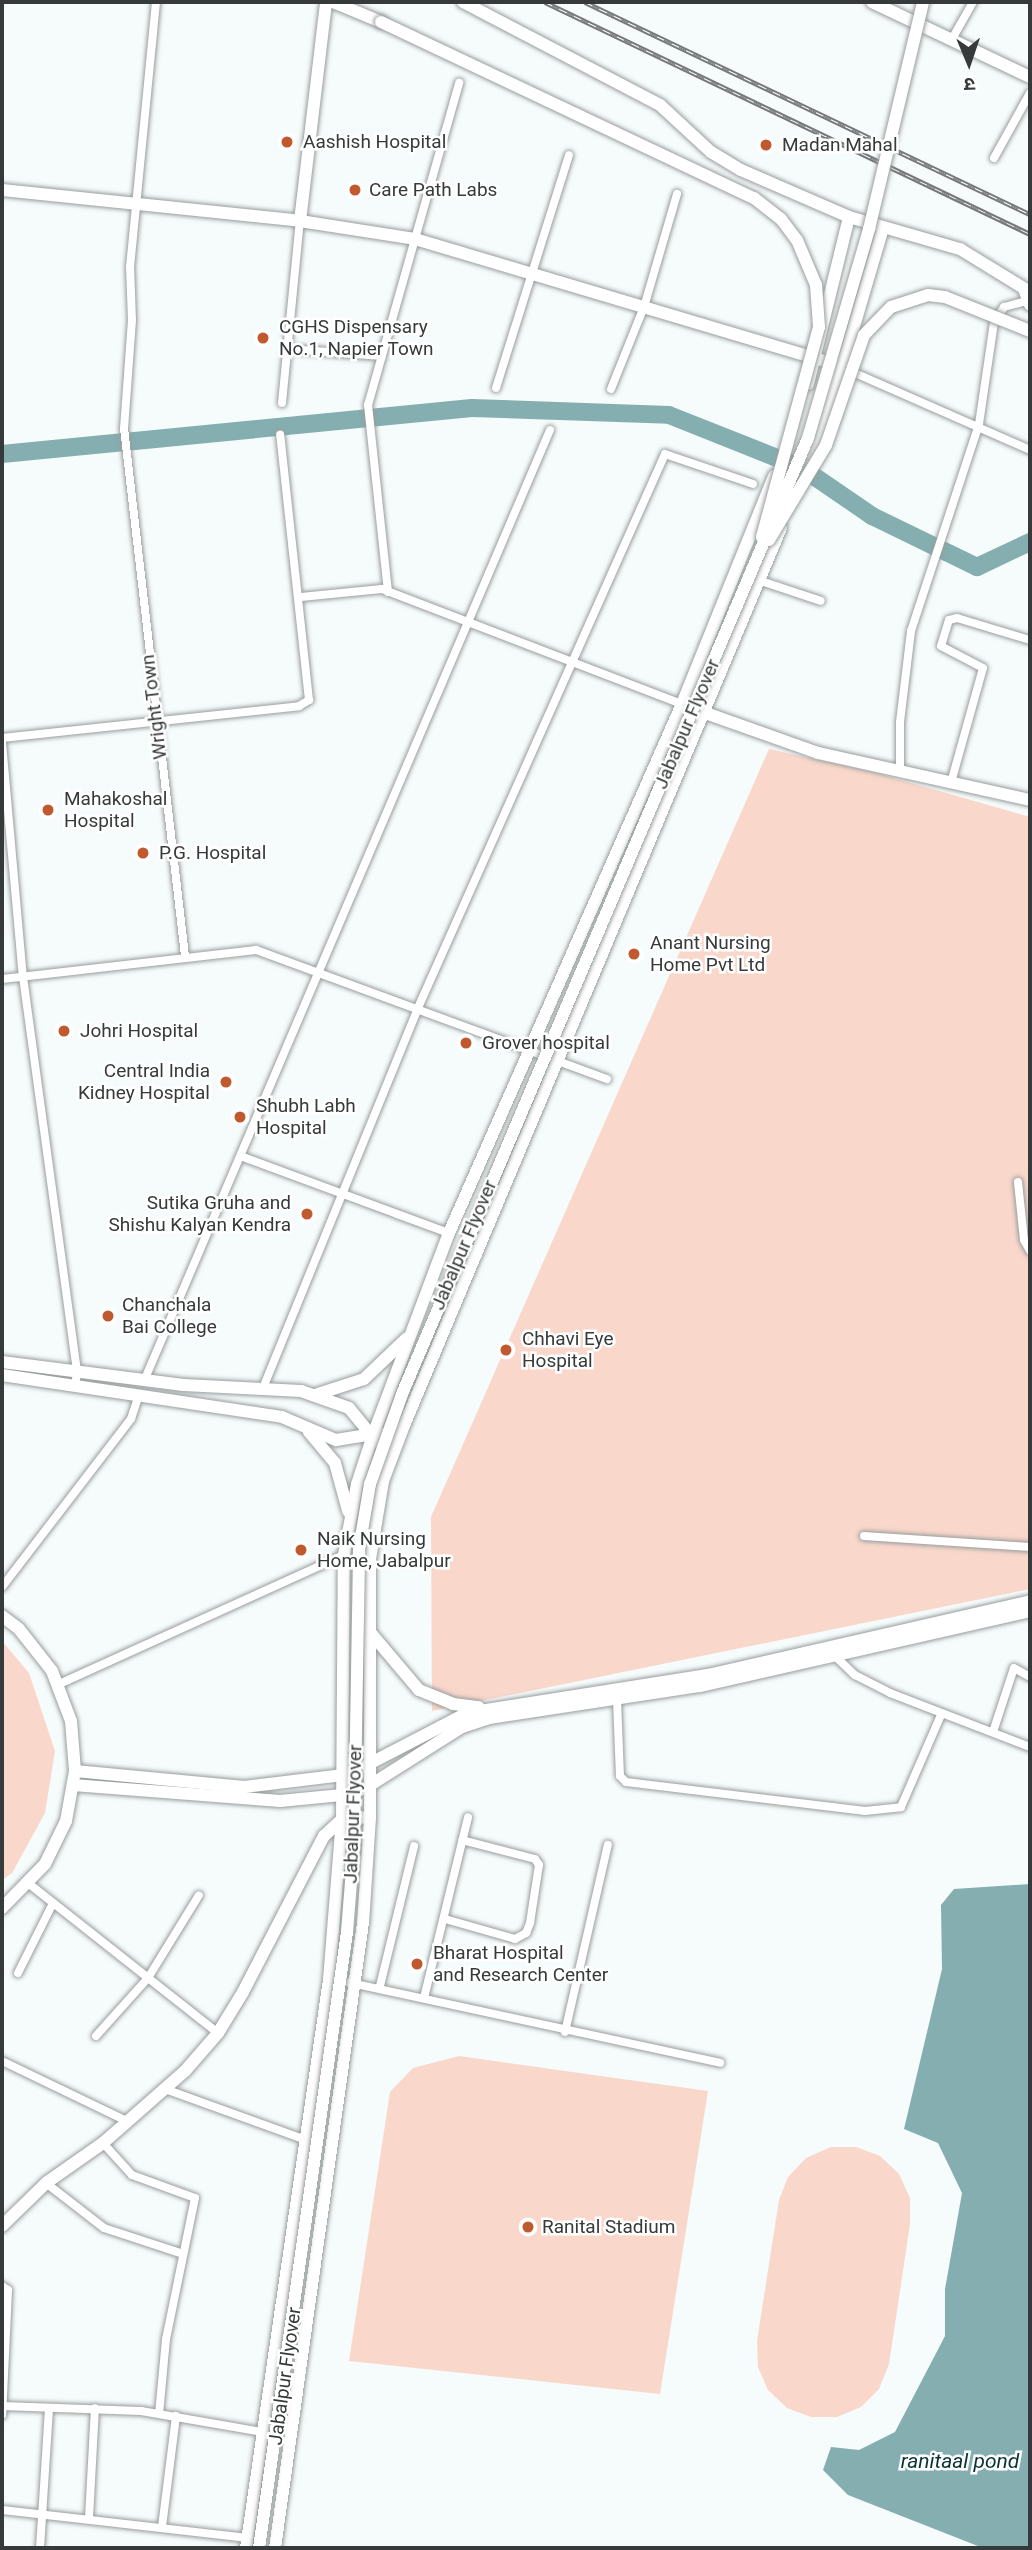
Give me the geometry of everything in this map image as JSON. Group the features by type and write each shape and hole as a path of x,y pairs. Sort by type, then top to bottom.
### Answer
{"main road":[{"path":"300,221 326,2"},
{"path":"333,2 381,22 754,198 781,219 797,240 816,285 819,327 801,405 763,523 762,546"},
{"path":"463,2 660,105 726,162 849,217 960,249 1028,297"},
{"path":"872,2 1030,77"},
{"name":"Jabalpur Flyover","path":"259,2548 347,1932 354,1845 359,1549 370,1483 412,1368 808,438 832,364 923,2"},
{"path":"2,190 300,221 415,239 842,367"},
{"path":"247,2543 303,2139 329,1980 342,1819 344,1555 349,1518 373,1435 407,1338 449,1233 682,704 772,481 818,359 849,217"},
{"path":"275,2548 357,1982 370,1817 370,1559 389,1465 706,713 807,464 842,367 883,228"},
{"path":"762,546 775,536 826,444 864,335 891,307 928,295 945,297 1030,331"},
{"path":"682,704 765,737 900,770 952,779 1030,800"},
{"path":"314,1394 340,1390 364,1379 407,1338"},
{"path":"2,1362 139,1395 282,1418 309,1432 337,1440 403,1428"},
{"path":"2,1375 263,1388 314,1394 349,1408 373,1435 389,1465"},
{"path":"309,1432 335,1464 349,1518"},
{"path":"74,1778 244,1787 343,1775 369,1764 447,1721 490,1709 708,1675 1030,1601"},
{"path":"74,1778 280,1801 342,1795 369,1787 462,1727 530,1710 700,1686 1030,1611"},
{"path":"2,1616 19,1629 57,1685 71,1721 74,1778 66,1821 45,1864 2,1908"},
{"path":"369,1632 419,1690 453,1704 490,1709"},
{"path":"2,2226 46,2183 129,2122 165,2089 218,2033 324,1836 342,1819 370,1817"},
{"path":"275,2353 301,2358"}],"street":[{"name":"Wright Town","path":"156,2 137,202 124,428 155,720 185,956"},
{"path":"952,39 973,2"},
{"path":"388,592 369,435 368,405 459,83"},
{"path":"994,158 1030,93"},
{"path":"496,388 569,155"},
{"path":"611,389 644,307 677,194"},
{"path":"282,403 300,221"},
{"path":"900,770 900,722 911,631 979,424 994,322 1004,307 1028,297"},
{"path":"288,349 382,356"},
{"path":"842,367 979,424 1030,450"},
{"path":"144,1381 243,1157 550,430"},
{"path":"76,1380 23,977 2,741 155,720 299,706 309,700 301,597 280,435"},
{"path":"263,1388 417,1010 570,660 665,454 753,484"},
{"path":"758,580 821,601"},
{"path":"301,597 388,592 467,625 570,660 682,704"},
{"path":"952,779 983,668 941,646 949,620 957,618 1030,639"},
{"path":"2,979 256,950 607,1079"},
{"path":"243,1157 344,1191 449,1233"},
{"path":"1018,1182 1024,1240 1030,1251"},
{"path":"2,1587 131,1419 139,1395"},
{"path":"864,1535 1030,1547"},
{"path":"57,1685 344,1555"},
{"path":"834,1655 855,1675 941,1715 1030,1747"},
{"path":"993,1732 1014,1668 1030,1677"},
{"path":"617,1699 620,1776 626,1782 865,1811 901,1807 941,1715"},
{"path":"425,1998 468,1817"},
{"path":"445,1919 515,1939 526,1933 530,1923 539,1865 535,1859 462,1840"},
{"path":"565,2032 608,1845"},
{"path":"380,1986 414,1846"},
{"path":"28,1884 218,2033"},
{"path":"96,2036 148,1978 199,1895"},
{"path":"18,1973 53,1903"},
{"path":"329,1980 380,1986 565,2032 720,2063"},
{"path":"2,2061 129,2122"},
{"path":"165,2089 303,2139"},
{"path":"103,2143 132,2175 195,2198 162,2362 159,2414"},
{"path":"46,2183 104,2228 183,2254"},
{"path":"2,2286 8,2290 2,2409 95,2408 176,2416 263,2432"},
{"path":"40,2548 49,2408"},
{"path":"89,2518 95,2408"},
{"path":"162,2527 176,2416"},
{"path":"2,2510 162,2527 247,2543"}],"shaded area":[{"path":"769,749 876,773 1030,817 1030,1589 432,1711 431,1517"},
{"path":"2,1641 29,1673 55,1751 45,1813 12,1873 2,1880"},
{"name":"Ranital Stadium","path":"459,2056 708,2091 660,2394 349,2361 390,2092 413,2068"},
{"path":"831,2147 856,2147 880,2156 899,2174 910,2198 910,2224 889,2364 879,2389 861,2407 837,2417 811,2417 787,2408 768,2390 758,2367 757,2341 779,2200 788,2177 806,2158"}],"water":[{"name":"ranitaal pond","path":"1030,1884 1030,2548 983,2548 848,2495 823,2470 831,2447 859,2450 895,2432 945,2336 945,2289 962,2193 938,2143 904,2129 942,1969 941,1905 954,1889"}],"waterway":[{"path":"2,454 472,408 669,415 802,468 872,516 977,567 1030,542"}],"railway":[{"path":"545,2 1030,234"},
{"path":"585,2 1030,214"}],"place":[{"name":"Aashish Hospital","path":"287,142"},
{"name":"Madan Mahal","path":"766,145"},
{"name":"Care Path Labs","path":"355,190"},
{"name":"CGHS Dispensary No.1, Napier Town","path":"263,338"},
{"name":"Mahakoshal Hospital","path":"48,810"},
{"name":"P.G. Hospital","path":"143,853"},
{"name":"Anant Nursing Home Pvt Ltd","path":"634,954"},
{"name":"Johri Hospital","path":"64,1031"},
{"name":"Grover hospital","path":"466,1043"},
{"name":"Central India Kidney Hospital","path":"226,1082"},
{"name":"Shubh Labh Hospital","path":"240,1117"},
{"name":"Sutika Gruha and Shishu Kalyan Kendra","path":"307,1214"},
{"name":"Chanchala Bai College","path":"108,1316"},
{"name":"Chhavi Eye Hospital","path":"506,1350"},
{"name":"Naik Nursing Home, Jabalpur","path":"301,1550"},
{"name":"Bharat Hospital and Research Center","path":"417,1964"},
{"name":"Ranital Stadium","path":"528,2227"}]}
